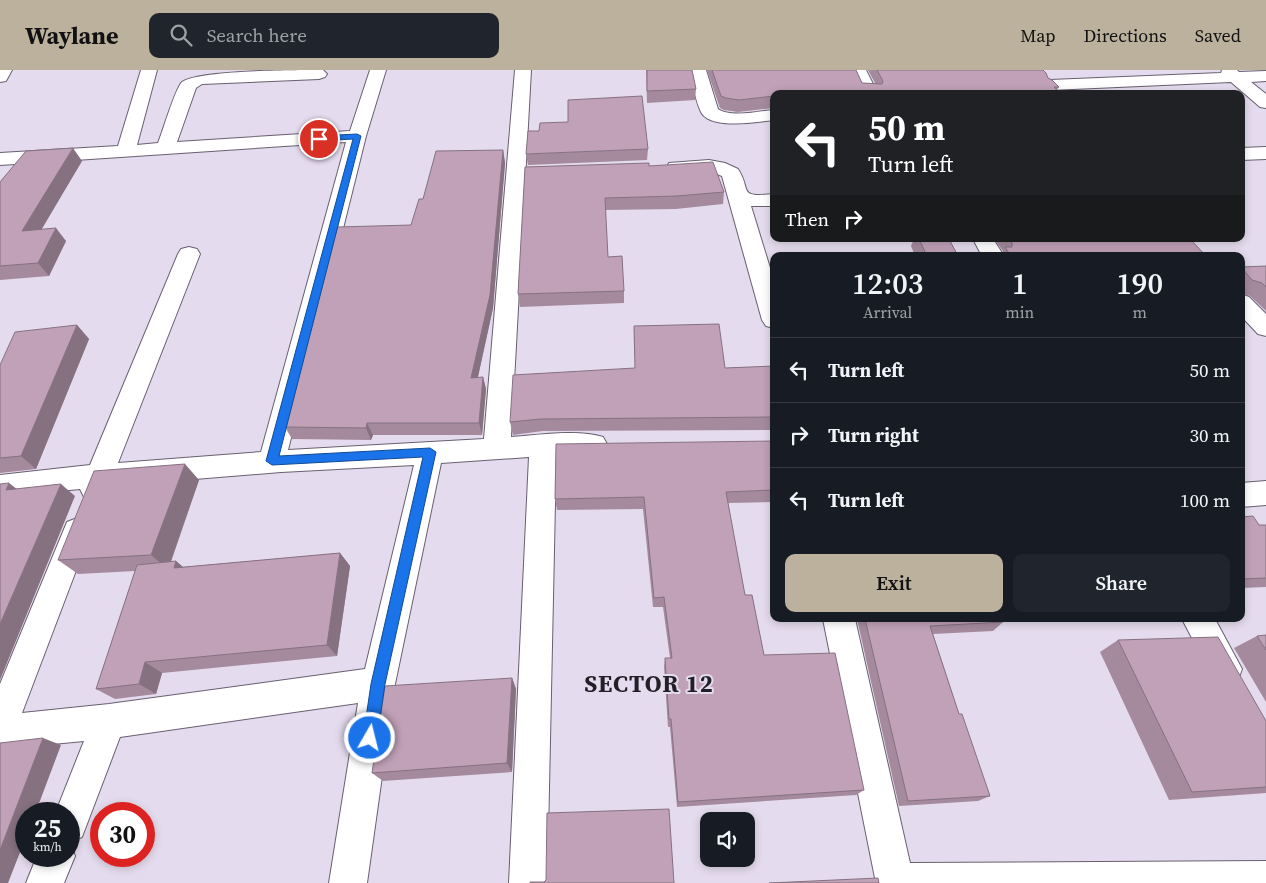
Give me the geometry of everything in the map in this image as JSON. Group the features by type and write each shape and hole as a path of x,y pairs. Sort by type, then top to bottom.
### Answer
{"street":[{"path":"0,77 4,70"},
{"path":"126,150 149,70"},
{"path":"272,461 357,136 378,70"},
{"path":"497,449 525,173 523,70"},
{"path":"698,70 710,112 713,115 727,118 770,115"},
{"path":"858,70 868,90"},
{"path":"166,147 188,86 197,80 319,74"},
{"path":"1231,74 1266,103"},
{"path":"1049,85 1231,74 1266,76"},
{"path":"0,159 357,136"},
{"path":"1245,154 1266,153"},
{"path":"12,180 29,157"},
{"path":"660,168 718,167 731,173 770,306"},
{"path":"737,193 749,200 770,200"},
{"path":"0,726 189,254"},
{"path":"1245,306 1266,328"},
{"path":"0,486 100,475 272,461 497,449 543,444 620,443"},
{"path":"528,883 543,444"},
{"path":"348,883 378,684 430,452"},
{"path":"1245,495 1266,493"},
{"path":"840,622 895,882 1266,880"},
{"path":"1200,622 1242,696"},
{"path":"0,732 109,721 378,684"},
{"path":"78,802 109,721"},
{"path":"46,883 52,867"}],"building":[{"path":"647,70 692,70 696,89 647,91"},
{"path":"712,70 856,70 862,83 882,84 883,81 877,70 1043,70 1048,78 1059,87 1054,87 1057,90 770,90 770,96 739,100 721,96"},
{"path":"642,96 648,149 526,154 528,131 539,131 540,123 568,122 568,100"},
{"path":"73,148 22,231 56,228 38,263 0,266 0,182 26,151"},
{"path":"503,150 490,295 471,378 483,377 479,423 367,423 366,428 285,427 337,227 411,225 419,199 423,199 436,151"},
{"path":"713,162 724,192 677,196 605,198 608,257 622,256 624,291 518,294 525,167 649,163 649,166"},
{"path":"920,242 951,242 956,252 925,252"},
{"path":"1193,242 1202,252 1008,252 1005,247 1012,247 1012,243"},
{"path":"1266,266 1266,287 1262,283 1252,280 1245,272 1245,267"},
{"path":"719,324 725,368 770,366 770,417 541,419 510,422 513,375 635,368 634,326"},
{"path":"77,325 21,456 0,458 0,365 15,332"},
{"path":"770,441 770,490 726,492 745,595 752,595 764,655 835,653 864,790 678,802 671,719 669,719 665,658 672,658 664,597 654,598 644,497 555,499 556,444"},
{"path":"185,464 151,555 58,560 94,471"},
{"path":"9,483 6,490 61,484 0,624 0,484"},
{"path":"1253,516 1259,525 1266,525 1266,578 1245,579 1245,517"},
{"path":"340,553 327,645 145,662 139,684 96,689 137,565 176,561 174,568"},
{"path":"866,622 1003,622 930,626 959,714 962,714 990,796 908,801"},
{"path":"1266,635 1266,650 1257,636"},
{"path":"1218,637 1266,721 1266,787 1192,792 1118,640"},
{"path":"512,678 507,763 372,773 385,686"},
{"path":"43,738 18,802 15,802 15,811 0,850 0,743"},
{"path":"669,809 674,883 530,883 544,882 546,880 547,813"},
{"path":"878,878 879,883 769,883"}],"district":[{"name":"SECTOR 12","path":"649,684"}],"route":[{"path":"319,139 357,136 272,461 430,452 378,684 370,738"}]}
